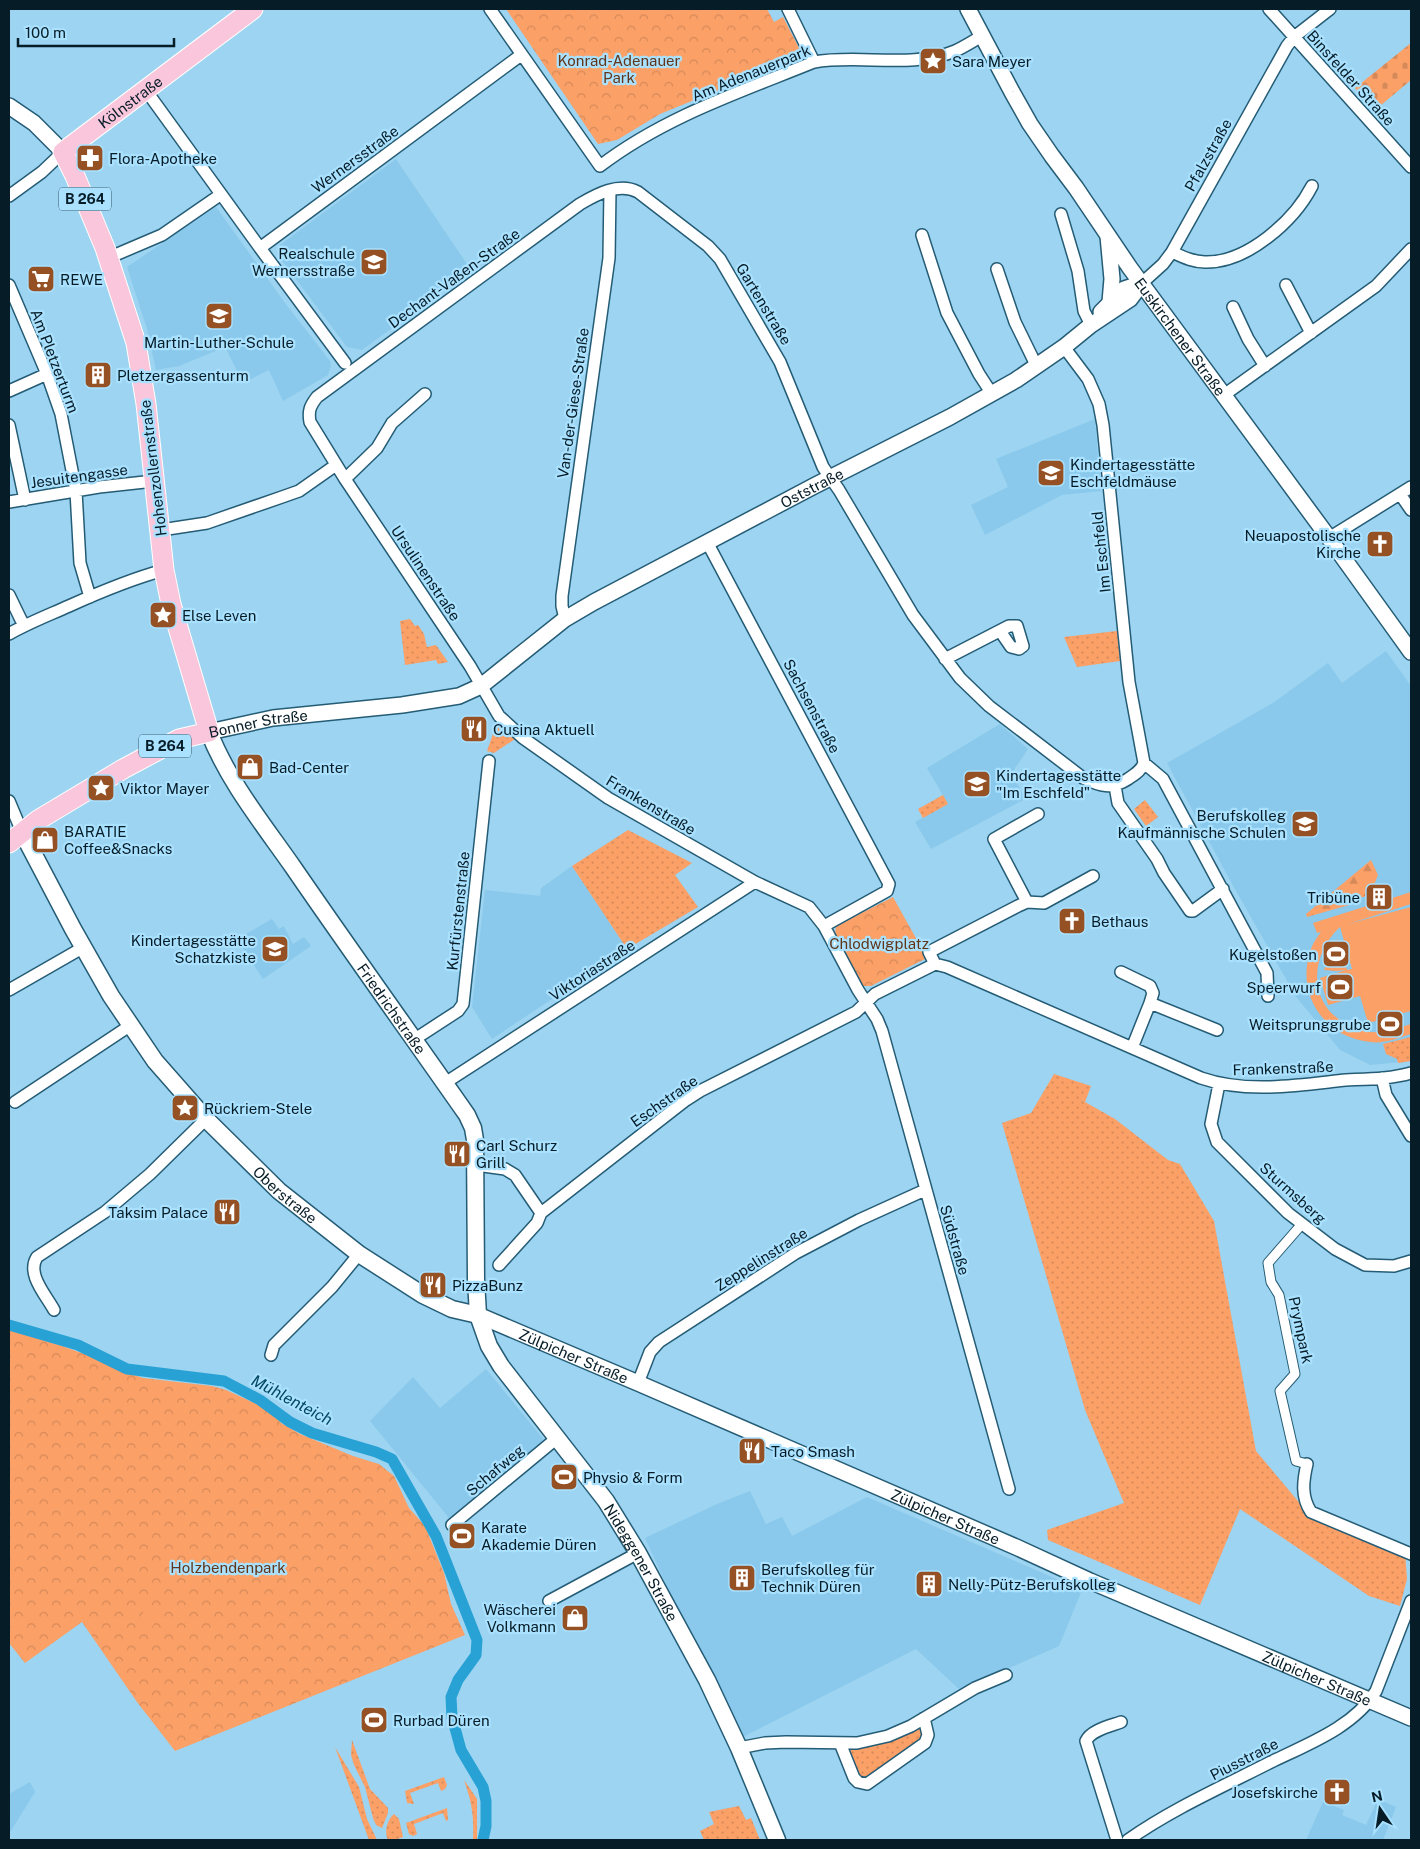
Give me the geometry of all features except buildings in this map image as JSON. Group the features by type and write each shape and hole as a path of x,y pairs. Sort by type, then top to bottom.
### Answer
{"main road":[{"name":"Kölnstraße","path":"63,152 254,9"},
{"name":"Hohenzollernstraße","path":"63,152 75,176 108,258 136,343 146,404 164,570 171,604 209,732"},
{"name":"Bonner Straße","path":"16,838 46,814 123,769 179,739 209,732"},
{"name":"Friedrichstraße","path":"209,732 223,764 257,815 445,1083 474,1128 478,1315"},
{"name":"Oberstraße","path":"16,838 155,1061 206,1119 279,1191 359,1254 423,1295 452,1309 478,1315"},
{"name":"Nideggener Straße","path":"478,1315 493,1354 606,1501 638,1552 704,1674 739,1748 777,1840"}],"street":[{"path":"490,9 521,55"},
{"path":"788,9 814,62"},
{"name":"Euskirchener Straße","path":"968,9 1030,124 1142,283 1411,652"},
{"name":"Binsfelder Straße","path":"1269,9 1411,167"},
{"name":"Pfalzstraße","path":"1142,283 1164,264 1172,252 1287,46 1294,37 1330,9"},
{"name":"Am Adenauerpark","path":"521,55 600,166 632,142 665,124 814,62 834,59 928,58 955,51 982,36"},
{"name":"Wernersstraße","path":"260,248 521,55"},
{"path":"145,89 220,195 346,363"},
{"path":"9,106 34,122 63,152"},
{"name":"Kölnstraße","path":"9,196 42,172 63,152"},
{"path":"1172,252 1190,260 1205,262 1222,260 1240,254 1260,243 1277,229 1296,211 1312,186"},
{"name":"Dechant-Vaßen-Straße","path":"311,405 317,397 345,376 580,204 610,190 622,188"},
{"name":"Gartenstraße","path":"622,188 630,188 638,192 708,246 720,259 780,362 823,467 830,478"},
{"name":"Van-der-Giese-Straße","path":"565,619 562,596 609,258 610,190"},
{"path":"108,258 162,235 220,195"},
{"path":"1061,214 1078,271 1084,311 1091,325"},
{"path":"922,235 948,313 979,374 992,394"},
{"path":"1108,235 1112,279 1110,302"},
{"path":"1224,395 1376,286 1411,249"},
{"path":"997,269 1015,322 1037,367"},
{"name":"Oststraße","path":"481,686 565,619 707,542 992,394 1037,367 1091,325 1130,299 1142,283"},
{"name":"Oststraße","path":"1091,325 1110,302 1124,289 1142,283"},
{"name":"Am Pletzerturm","path":"9,285 62,414 76,491 80,563 90,597"},
{"path":"1286,285 1310,333"},
{"path":"1233,307 1248,339 1265,366"},
{"name":"Im Eschfeld","path":"1064,347 1088,379 1099,404 1103,425 1130,688 1144,763"},
{"path":"9,391 47,374"},
{"path":"345,479 377,448 392,423 425,394"},
{"name":"Ursulinenstraße","path":"311,405 308,413 310,422 336,466 465,658 481,686"},
{"path":"9,425 25,500"},
{"path":"160,530 207,523 282,497 299,490 336,466"},
{"path":"830,478 913,615 960,678 989,706 1067,767 1094,783 1115,786 1137,774 1144,763 1163,779 1267,973 1268,996"},
{"name":"Jesuitengasse","path":"9,502 99,487 154,481"},
{"path":"1329,538 1411,487"},
{"path":"1400,494 1411,510"},
{"name":"Sachsenstraße","path":"707,542 889,884 887,892 824,926"},
{"path":"9,634 90,597 143,576 164,570"},
{"path":"9,595 24,626"},
{"path":"945,659 1000,631"},
{"name":"Bonner Straße","path":"209,732 273,718 402,705 459,696 481,686"},
{"name":"Frankenstraße","path":"481,686 499,716 523,738 608,798 755,882 809,907 824,926"},
{"name":"Kurfürstenstraße","path":"415,1040 458,1010 463,1004 489,761"},
{"path":"1115,786 1118,803 1190,911 1193,911 1223,889"},
{"name":"Oberstraße","path":"9,801 16,838"},
{"path":"1027,902 994,839 1038,814"},
{"path":"824,926 858,990 867,1001 875,994 935,964 929,952 1027,902 1044,903 1093,876"},
{"name":"Viktoriastraße","path":"445,1083 755,882"},
{"path":"9,990 84,946"},
{"name":"Frankenstraße","path":"935,964 947,967 1201,1078 1219,1084 1273,1086 1382,1078 1411,1073"},
{"path":"1121,972 1150,986 1153,993 1132,1048"},
{"name":"Südstraße","path":"867,1001 882,1031 924,1190 1009,1489"},
{"name":"Eschstraße","path":"499,1265 537,1223 541,1213 693,1096 856,1012 867,1001"},
{"path":"1150,1003 1217,1030"},
{"path":"15,1102 131,1025"},
{"path":"1382,1078 1386,1095 1411,1136"},
{"name":"Sturmsberg","path":"1219,1084 1211,1124 1217,1142 1288,1213 1335,1249 1365,1265 1394,1266 1411,1261"},
{"path":"54,1310 34,1275 32,1268 37,1257 106,1212 150,1174 206,1119"},
{"path":"476,1165 505,1169 515,1175 541,1213"},
{"name":"Zeppelinstraße","path":"638,1383 650,1352 659,1342 796,1253 859,1220 924,1190"},
{"name":"Prympark","path":"1302,1224 1268,1263 1271,1282 1279,1295 1295,1374 1280,1391 1296,1461 1307,1464 1303,1480 1305,1503 1311,1512 1411,1554"},
{"path":"271,1355 274,1345 332,1287 359,1254"},
{"name":"Zülpicher Straße","path":"478,1315 1016,1547 1090,1581 1411,1718"},
{"name":"Schafweg","path":"452,1525 557,1438"},
{"path":"549,1601 638,1552"},
{"name":"Piusstraße","path":"1128,1840 1150,1824 1177,1809 1326,1734 1354,1716 1370,1700 1389,1662 1411,1602"},
{"path":"739,1748 772,1742 857,1743 888,1736 924,1718 968,1692 1006,1675"},
{"path":"840,1743 854,1778 858,1782 867,1784 925,1743 928,1735 924,1718"},
{"path":"1117,1840 1086,1741 1093,1733 1121,1722"}],"shaded area":[{"name":"Realschule Wernersstraße","path":"396,159 471,270 362,350 347,347 277,254 280,245"},
{"name":"Martin-Luther-Schule","path":"216,207 285,303 330,361 331,366 328,375 283,401 269,370 243,383 225,347 179,366 156,370 147,329 127,267"},
{"name":"Kindertagesstätte Eschfeldmäuse","path":"1095,419 1101,491 1062,495 985,535 971,505 1008,487 996,459"},
{"name":"Berufskolleg Kaufmännische Schulen","path":"1386,651 1411,686 1411,1061 1370,1065 1340,1050 1297,998 1232,884 1167,763 1273,703 1328,663 1342,683"},
{"name":"Kindertagesstätte \"Im Eschfeld\"","path":"1000,724 1028,749 1012,773 1025,799 931,849 915,822 948,804 927,768"},
{"path":"572,866 627,949 492,1039 472,1007 485,890 540,896 541,888"},
{"name":"Kindertagesstätte Schatzkiste","path":"272,919 279,929 284,926 293,944 304,937 311,946 263,979 237,939"},
{"path":"486,1369 544,1440 449,1518 370,1421 413,1377 440,1408"},
{"path":"750,1491 766,1524 782,1517 792,1536 867,1497 1082,1590 1059,1646 960,1690 916,1649 743,1737 675,1604 645,1538 717,1504"},
{"path":"30,1782 35,1792 9,1834 9,1794"},
{"path":"1378,1799 1396,1807 1383,1840 1306,1840 1323,1802 1344,1810 1342,1815 1366,1825"}],"green space":[{"name":"Konrad-Adenauer Park","path":"506,9 767,9 774,22 783,17 799,48 797,58 660,114 617,140 598,144"},
{"path":"1411,43 1411,80 1374,111 1355,88"},
{"path":"410,619 415,626 418,625 424,634 427,647 436,645 448,662 438,664 436,660 405,665 400,621"},
{"path":"1117,631 1120,661 1077,667 1064,637"},
{"path":"496,725 515,739 494,753 487,751"},
{"path":"943,795 948,804 923,818 918,809"},
{"path":"1145,800 1158,817 1146,826 1134,809"},
{"path":"628,830 692,863 675,875 698,907 627,949 572,866"},
{"path":"1371,860 1378,875 1370,895 1356,899 1349,905 1307,917 1306,914"},
{"path":"1411,892 1411,904 1348,924 1411,907 1411,1011 1396,1015 1399,1026 1384,1030 1380,1020 1368,1023 1360,996 1328,1005 1320,978 1346,970 1324,970 1337,939 1347,970 1352,969 1340,927 1322,951 1317,979 1320,993 1326,1006 1335,1016 1349,1025 1367,1032 1375,1032 1396,1029 1411,1024 1411,1034 1391,1040 1370,1042 1339,1032 1326,1022 1310,996 1307,981 1307,965 1312,947 1321,932 1317,933 1313,923"},
{"name":"Chlodwigplatz","path":"893,897 927,958 871,986 862,986 835,934 836,926"},
{"path":"1411,1037 1411,1061 1398,1063 1397,1059 1386,1054 1383,1044"},
{"path":"1054,1074 1091,1086 1085,1102 1115,1119 1168,1160 1180,1164 1214,1221 1256,1451 1308,1513 1405,1552 1407,1579 1400,1606 1369,1596 1240,1509 1200,1605 1048,1540 1047,1530 1124,1503 1085,1410 1002,1123 1031,1113"},
{"name":"Holzbendenpark","path":"9,1330 62,1346 143,1378 212,1386 226,1390 263,1407 281,1423 300,1434 353,1456 379,1464 394,1476 409,1508 425,1526 444,1573 451,1604 465,1635 175,1751 137,1702 82,1622 25,1663 9,1643"},
{"path":"147,1606 160,1614 148,1634 135,1626"},
{"path":"919,1727 923,1732 922,1738 872,1775 864,1779 860,1778 849,1752 851,1750"},
{"path":"352,1740 370,1789 388,1808 382,1828 376,1825 365,1787 354,1765 351,1755"},
{"path":"335,1747 359,1787 367,1819 377,1840 369,1840"},
{"path":"444,1777 447,1785 445,1789 441,1791 438,1783 410,1793 414,1804 407,1803 405,1791"},
{"path":"464,1780 477,1799 477,1840 473,1840 472,1809"},
{"path":"739,1806 746,1820 751,1818 760,1840 704,1840 700,1831 714,1824 709,1812"},
{"path":"447,1808 448,1820 446,1821 443,1813 414,1824 417,1834 413,1836 409,1834 406,1823"},
{"path":"394,1814 399,1819 403,1837 388,1840 387,1826"}],"waterway":[{"name":"Mühlenteich","path":"9,1325 78,1345 127,1369 224,1381 260,1400 290,1422 312,1433 376,1452 392,1459 436,1536 477,1640 476,1655 458,1680 451,1697 452,1717 461,1750 483,1787 486,1801 486,1826 483,1840"}],"place":[{"name":"Sara Meyer","path":"933,61"},
{"name":"Flora-Apotheke","path":"90,158"},
{"name":"Realschule Wernersstraße","path":"374,262"},
{"name":"REWE","path":"41,279"},
{"name":"Martin-Luther-Schule","path":"219,316"},
{"name":"Pletzergassenturm","path":"98,375"},
{"name":"Kindertagesstätte Eschfeldmäuse","path":"1051,473"},
{"name":"Neuapostolische Kirche","path":"1380,544"},
{"name":"Else Leven","path":"163,615"},
{"name":"Cusina Aktuell","path":"474,729"},
{"name":"Bad-Center","path":"250,767"},
{"name":"Kindertagesstätte \"Im Eschfeld\"","path":"977,784"},
{"name":"Viktor Mayer","path":"101,788"},
{"name":"Berufskolleg Kaufmännische Schulen","path":"1305,824"},
{"name":"BARATIE Coffee&Snacks","path":"45,840"},
{"name":"Tribüne","path":"1379,897"},
{"name":"Bethaus","path":"1072,921"},
{"name":"Kindertagesstätte Schatzkiste","path":"275,949"},
{"name":"Kugelstoßen","path":"1336,954"},
{"name":"Speerwurf","path":"1340,987"},
{"name":"Weitsprunggrube","path":"1390,1024"},
{"name":"Rückriem-Stele","path":"185,1108"},
{"name":"Carl Schurz Grill","path":"457,1154"},
{"name":"Taksim Palace","path":"227,1212"},
{"name":"PizzaBunz","path":"433,1285"},
{"name":"Taco Smash","path":"752,1451"},
{"name":"Physio & Form","path":"564,1477"},
{"name":"Karate Akademie Düren","path":"462,1536"},
{"name":"Berufskolleg für Technik Düren","path":"742,1578"},
{"name":"Nelly-Pütz-Berufskolleg","path":"929,1584"},
{"name":"Wäscherei Volkmann","path":"575,1618"},
{"name":"Rurbad Düren","path":"374,1720"},
{"name":"Josefskirche","path":"1337,1792"}]}
